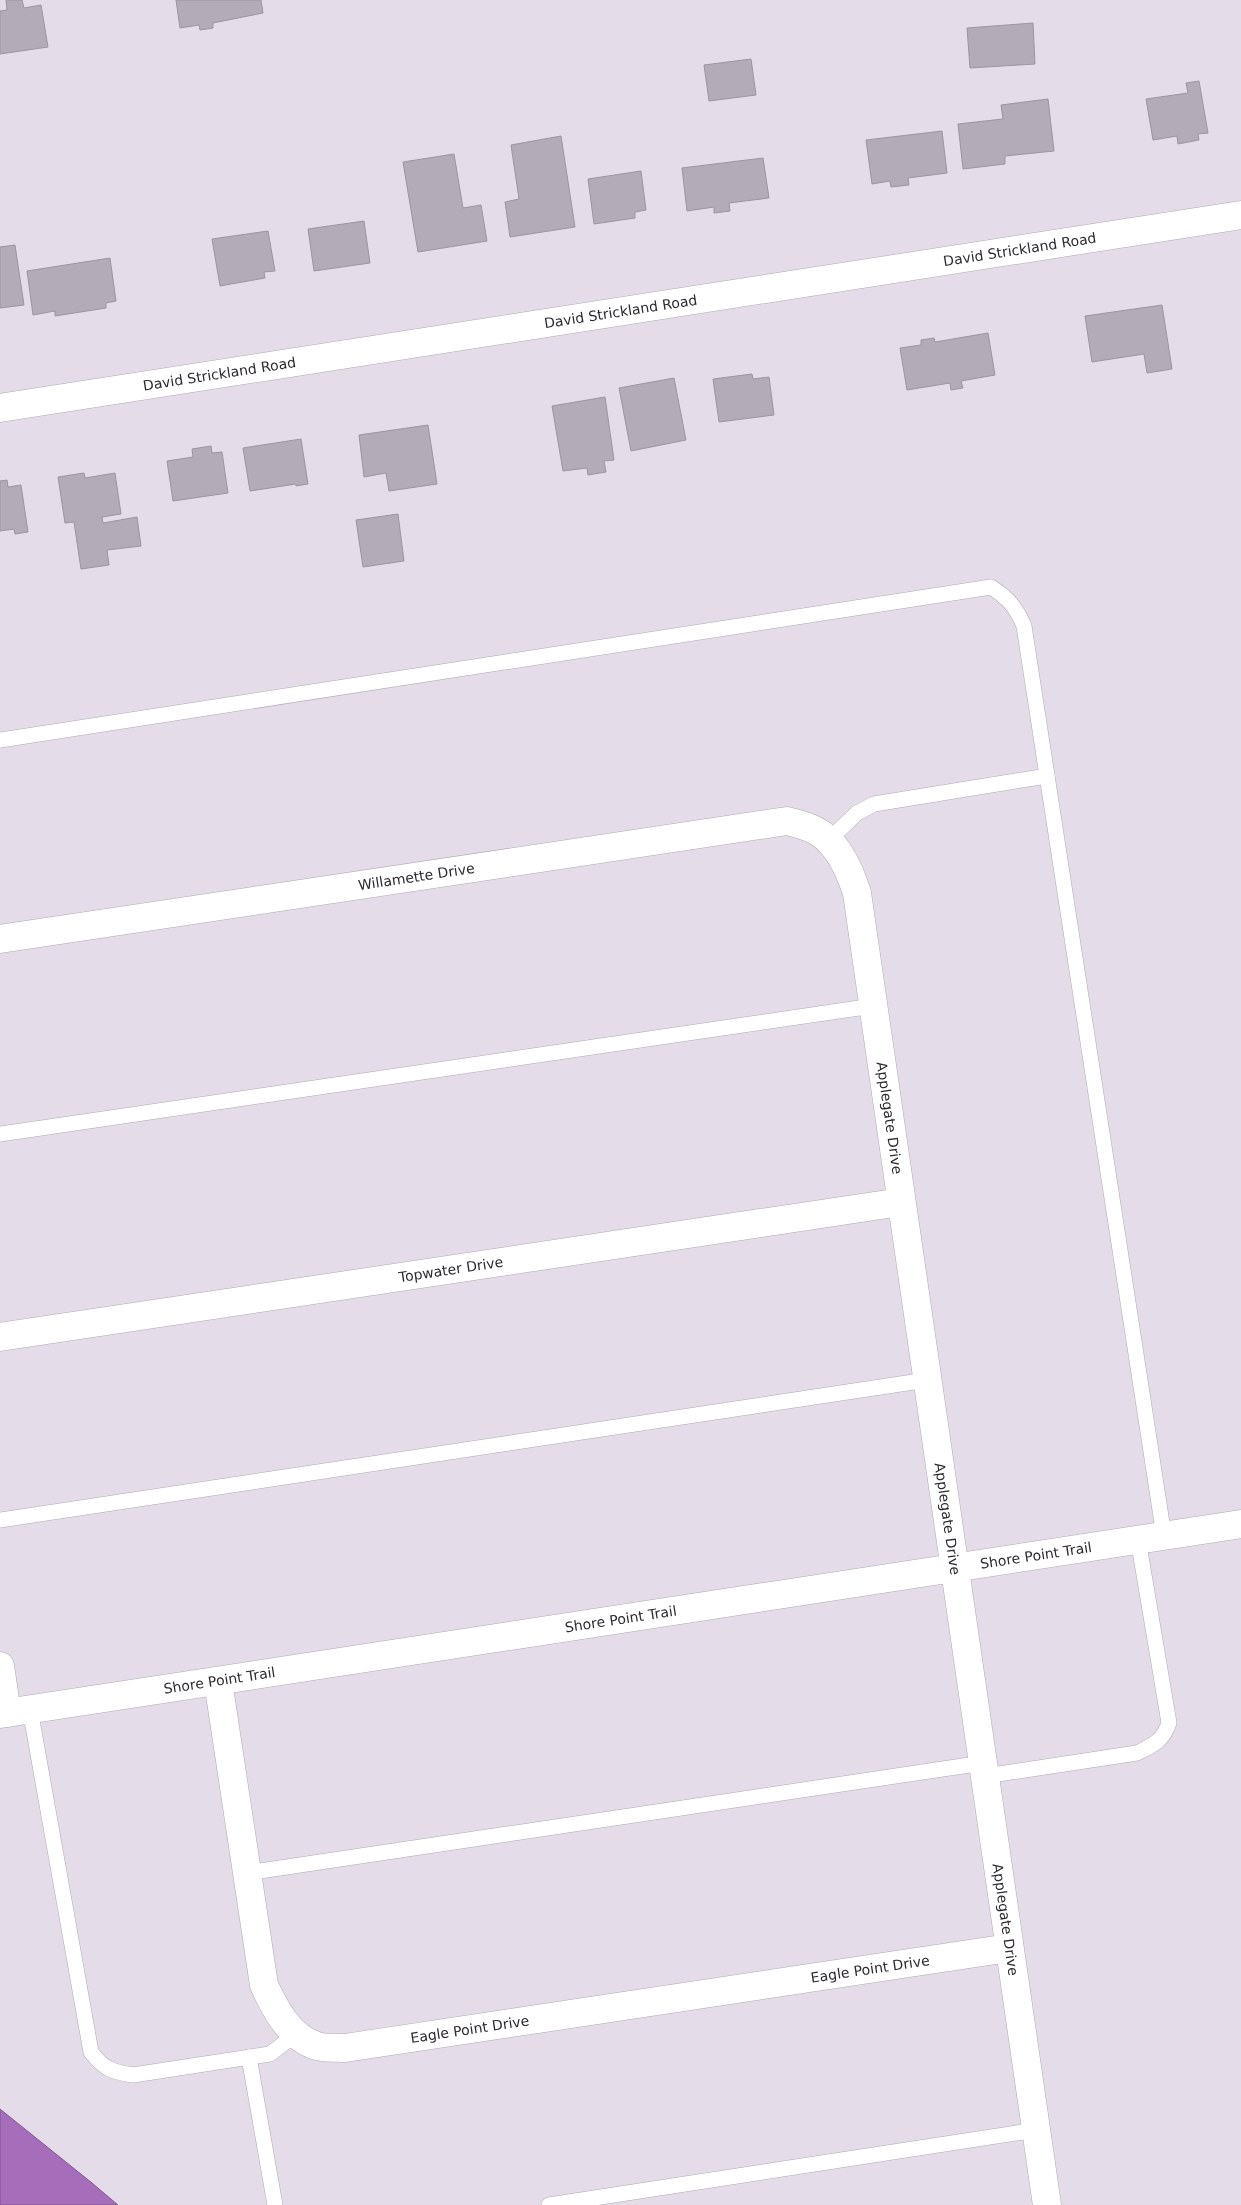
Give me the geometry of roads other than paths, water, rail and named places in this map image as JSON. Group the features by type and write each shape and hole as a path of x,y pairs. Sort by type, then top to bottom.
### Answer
{"street":[{"name":"David Strickland Road","path":"0,408 1241,215"},
{"name":"Willamette Drive","path":"0,939 787,821 812,828 829,840"},
{"name":"Applegate Drive","path":"829,840 851,875 857,893 1047,2205"},
{"name":"Topwater Drive","path":"0,1337 901,1202"},
{"name":"Shore Point Trail","path":"12,1712 1241,1524"},
{"path":"0,1666 12,1712"},
{"name":"Eagle Point Drive","path":"218,1681 264,1985 276,2012 296,2034 318,2046 345,2048 1009,1948"}],"lane":[{"path":"0,740 991,587 1005,596 1017,609 1024,626 1047,776 1151,1538 1168,1723 1165,1734 1152,1745 1137,1753 984,1770 247,1874"},
{"path":"829,840 857,813 874,804 1047,776"},
{"path":"0,1134 873,1006"},
{"path":"0,1520 927,1380"},
{"path":"12,1712 90,2052 102,2066 116,2072 133,2075 270,2054 296,2034"},
{"path":"249,2057 274,2205"},
{"path":"550,2205 1036,2130"}]}
